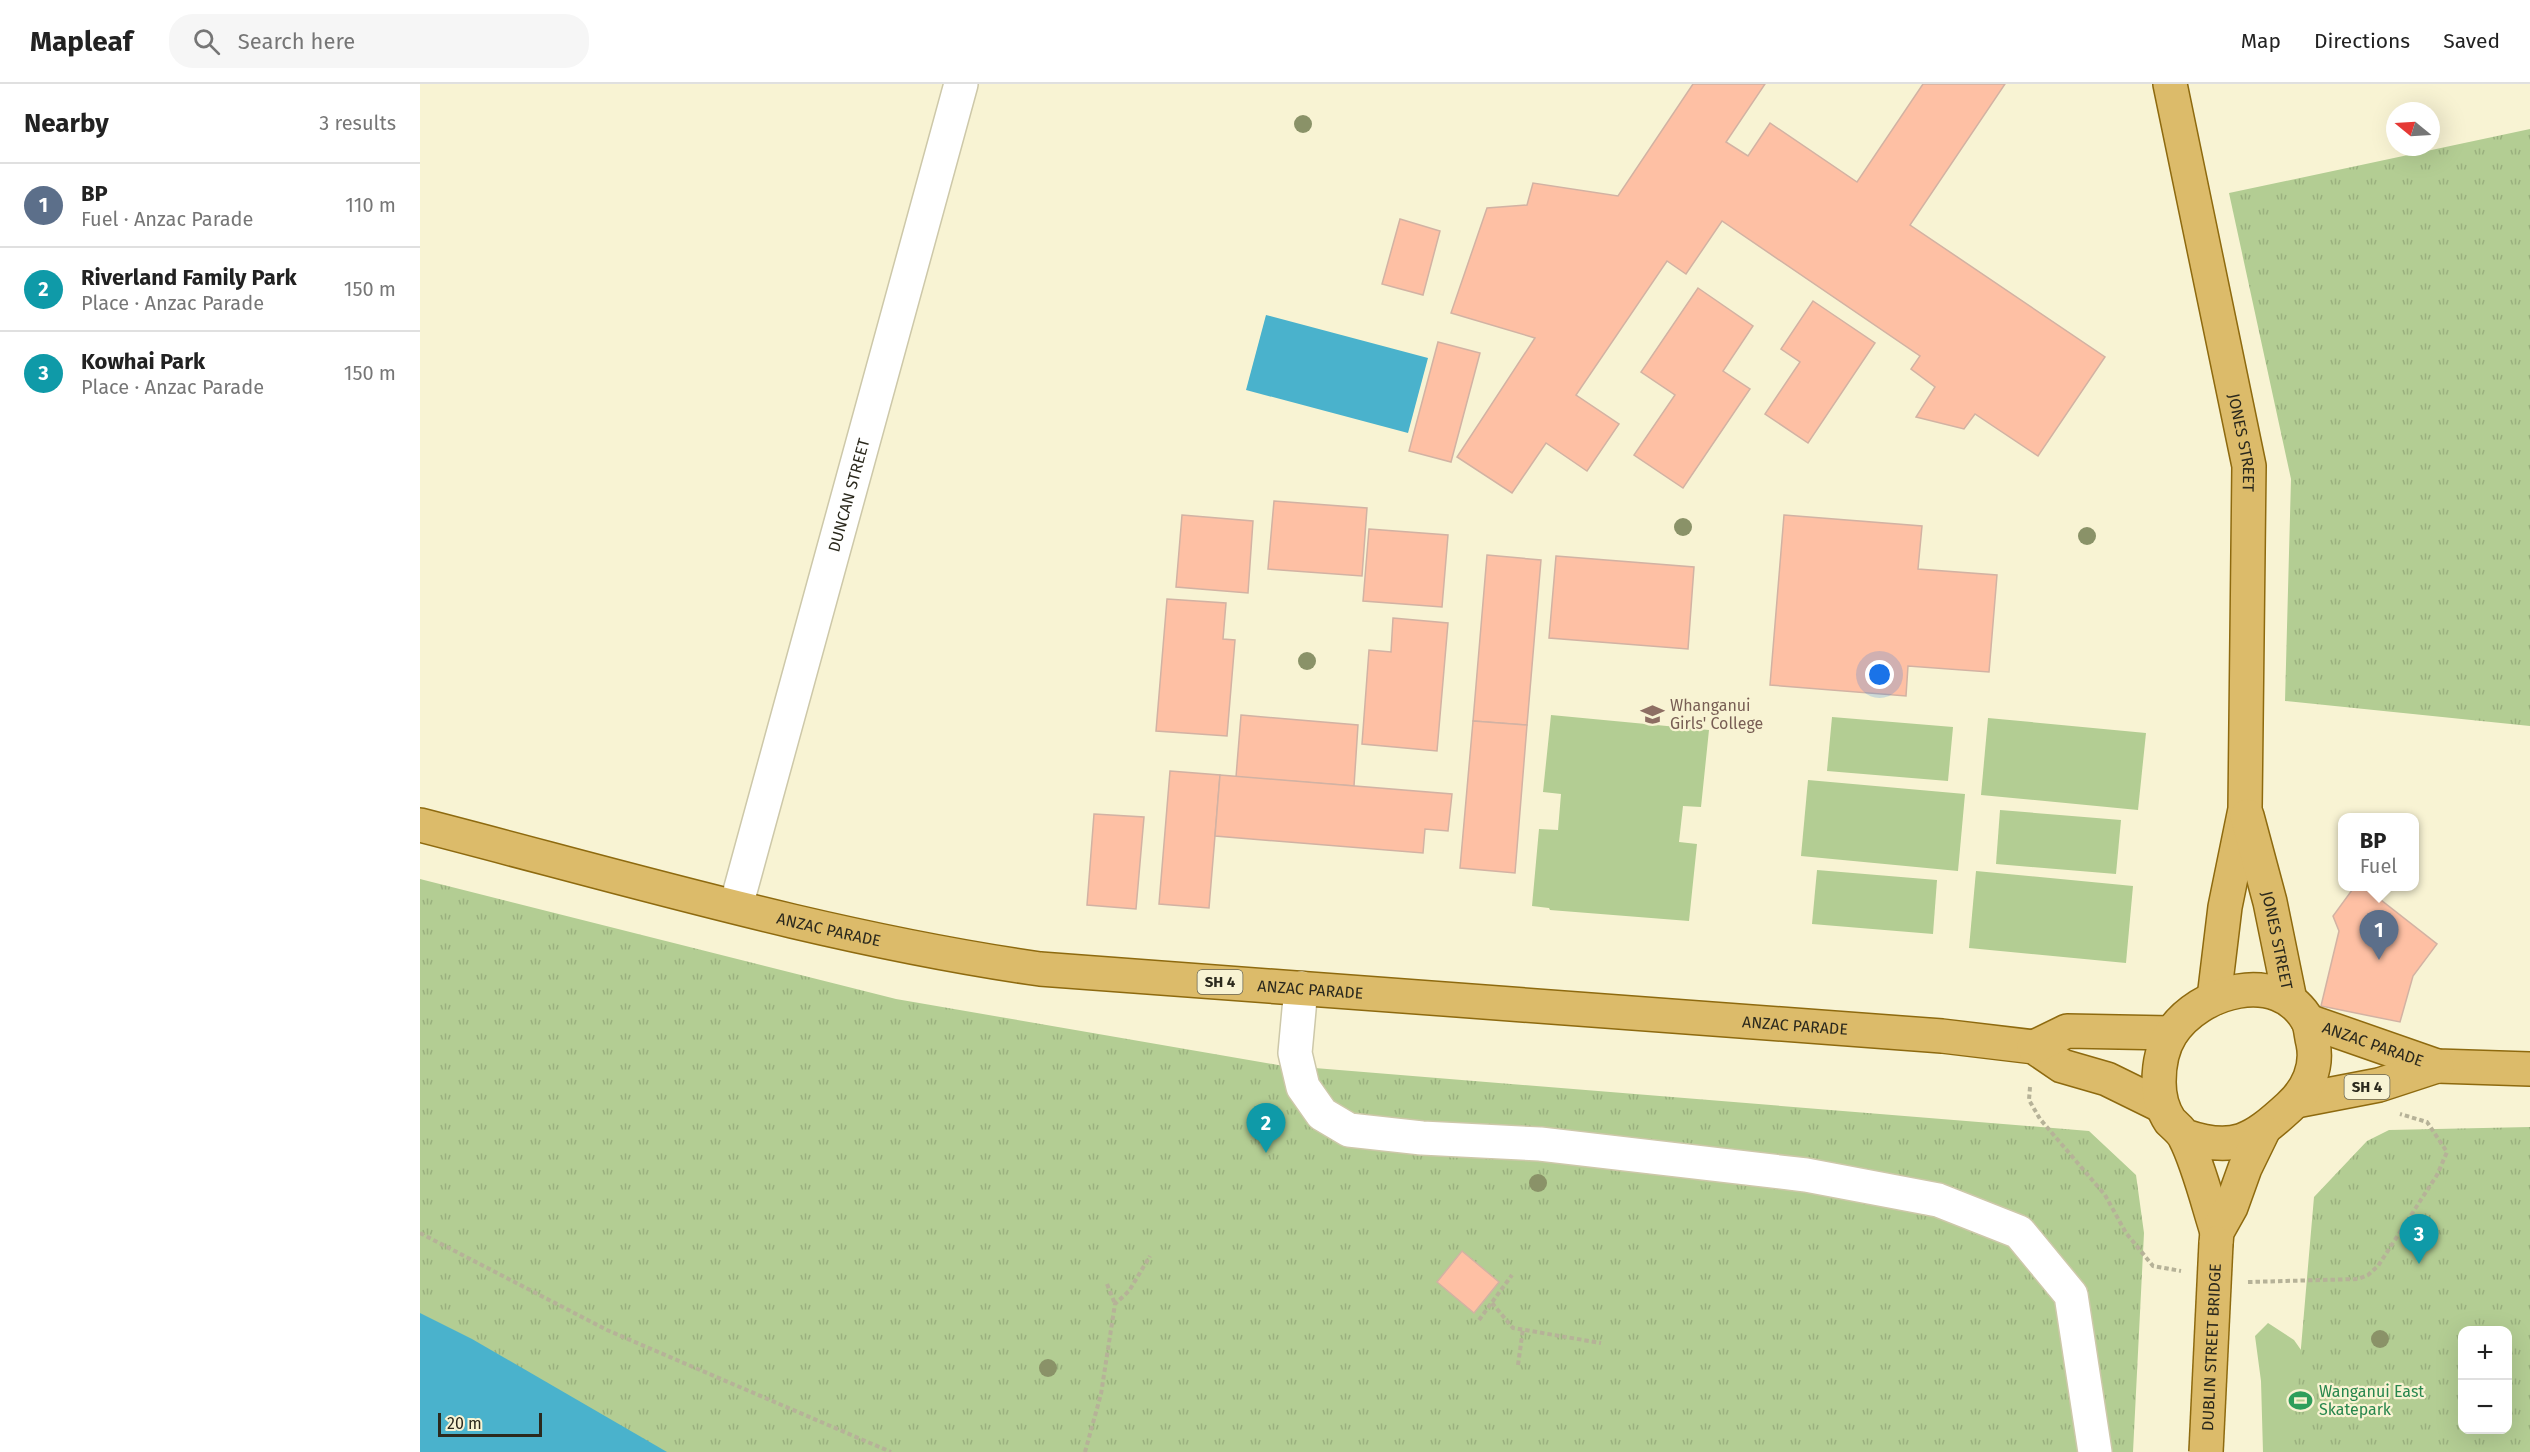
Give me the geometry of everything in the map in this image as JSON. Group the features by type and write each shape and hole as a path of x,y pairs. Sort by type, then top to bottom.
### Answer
{"main road":[{"name":"JONES STREET","path":"2170,84 2249,466 2246,809 2225,907 2214,998"},
{"name":"JONES STREET","path":"2246,809 2299,1011"},
{"name":"ANZAC PARADE","path":"420,825 893,945 1017,966 1942,1036 2034,1047 2062,1066 2107,1079 2162,1106"},
{"name":"SH 4","path":"2185,1136 2170,1120 2162,1106 2159,1083 2161,1059 2171,1033 2192,1013 2214,998 2234,992 2253,989 2272,991 2299,1011"},
{"name":"ANZAC PARADE","path":"2299,1011 2437,1066 2530,1069"},
{"path":"2185,1136 2205,1143 2225,1145 2241,1143 2263,1131 2296,1101 2312,1076 2316,1055 2299,1011"},
{"path":"2034,1047 2067,1031 2171,1033"},
{"name":"ANZAC PARADE","path":"2296,1101 2379,1085 2437,1066"},
{"path":"2217,1238 2231,1208 2245,1168 2263,1131"},
{"path":"2185,1136 2217,1238"},
{"name":"DUBLIN STREET BRIDGE","path":"2206,1452 2217,1238"}],"street":[{"name":"DUNCAN STREET","path":"736,906 961,84"},
{"path":"1301,988 1295,1053 1303,1087 1322,1114 1349,1130 1422,1138 1540,1144 1806,1175 1938,1200 2019,1232 2071,1295 2095,1452"}],"path":[{"path":"2034,1047 2029,1100 2040,1119 2105,1195 2126,1233 2153,1266 2188,1272"},
{"path":"2247,1282 2358,1279 2368,1275 2378,1266 2437,1175 2447,1152 2427,1122 2392,1112"},
{"path":"420,1233 607,1330 891,1452"},
{"path":"1115,1304 1129,1291 1150,1256"},
{"path":"1479,1320 1512,1275"},
{"path":"1085,1452 1101,1394 1115,1304 1107,1284"},
{"path":"1492,1303 1513,1328 1601,1343"},
{"path":"1518,1365 1523,1329"}],"green space":[{"path":"2530,129 2530,726 2285,701 2291,479 2229,193 2403,156 2440,156 2440,148"},
{"path":"1551,715 1709,730 1701,807 1683,806 1679,842 1697,844 1689,921 1550,910 1532,906 1539,829 1558,830 1561,794 1543,792"},
{"path":"1832,717 1953,727 1948,781 1827,771"},
{"path":"1988,718 2146,733 2138,810 1981,795"},
{"path":"1808,780 1965,794 1958,871 1801,856"},
{"path":"2000,810 2121,820 2116,874 1996,864"},
{"path":"1817,870 1937,880 1933,934 1812,924"},
{"path":"1976,871 2133,886 2126,963 1969,948"},
{"path":"420,879 896,999 1278,1065 2089,1131 2136,1175 2144,1233 2133,1452 645,1452 420,1343"},
{"path":"2530,1127 2530,1452 2292,1452 2314,1197 2367,1141 2389,1130"},
{"name":"Wanganui East Skatepark","path":"2268,1323 2294,1340 2327,1387 2396,1452 2263,1452 2261,1381 2255,1336"}],"water":[{"path":"1266,315 1428,358 1408,433 1246,390"},
{"path":"420,1313 472,1339 667,1452 420,1452"}],"building":[{"path":"1693,84 1765,84 1726,142 1748,156 1770,123 1857,182 1923,84 2005,84 1910,225 2105,357 2038,456 1975,414 1964,429 1916,417 1935,387 1911,369 1920,356 1722,221 1686,274 1667,261 1576,395 1619,424 1587,471 1546,443 1512,493 1457,457 1535,338 1451,313 1487,208 1527,205 1533,183 1618,196"},
{"path":"1400,219 1440,231 1423,295 1382,284"},
{"path":"1698,288 1753,326 1723,371 1750,389 1683,488 1634,455 1675,395 1641,372"},
{"path":"1813,301 1875,343 1808,443 1765,414 1800,362 1781,349"},
{"path":"1438,342 1480,353 1451,462 1409,451"},
{"path":"1274,501 1367,508 1362,576 1268,569"},
{"path":"1182,515 1253,521 1248,593 1176,587"},
{"path":"1784,515 1922,526 1918,569 1997,575 1989,672 1908,666 1906,696 1770,685"},
{"path":"1369,529 1448,535 1442,607 1363,601"},
{"path":"1487,555 1541,560 1527,725 1473,721"},
{"path":"1556,556 1694,567 1688,649 1549,638"},
{"path":"1167,599 1226,603 1223,639 1235,640 1227,736 1156,731"},
{"path":"1393,618 1448,623 1437,751 1362,744 1369,650 1391,652"},
{"path":"1241,715 1358,725 1354,786 1236,777"},
{"path":"1473,721 1527,725 1515,873 1460,868"},
{"path":"1170,771 1220,775 1209,908 1159,904"},
{"path":"1220,775 1452,794 1448,831 1425,829 1423,853 1215,836"},
{"path":"1094,814 1144,817 1136,909 1087,905"},
{"path":"2351,891 2369,891 2437,944 2413,976 2400,1022 2321,1006 2339,931 2333,916"},
{"path":"1462,1251 1499,1282 1474,1313 1437,1282"}],"place":[{"name":"Whanganui Girls' College","path":"1652,714"},
{"name":"BP","path":"2379,960"},
{"name":"Riverland Family Park","path":"1266,1153"},
{"name":"Kowhai Park","path":"2419,1264"},
{"name":"Wanganui East Skatepark","path":"2301,1400"}]}
